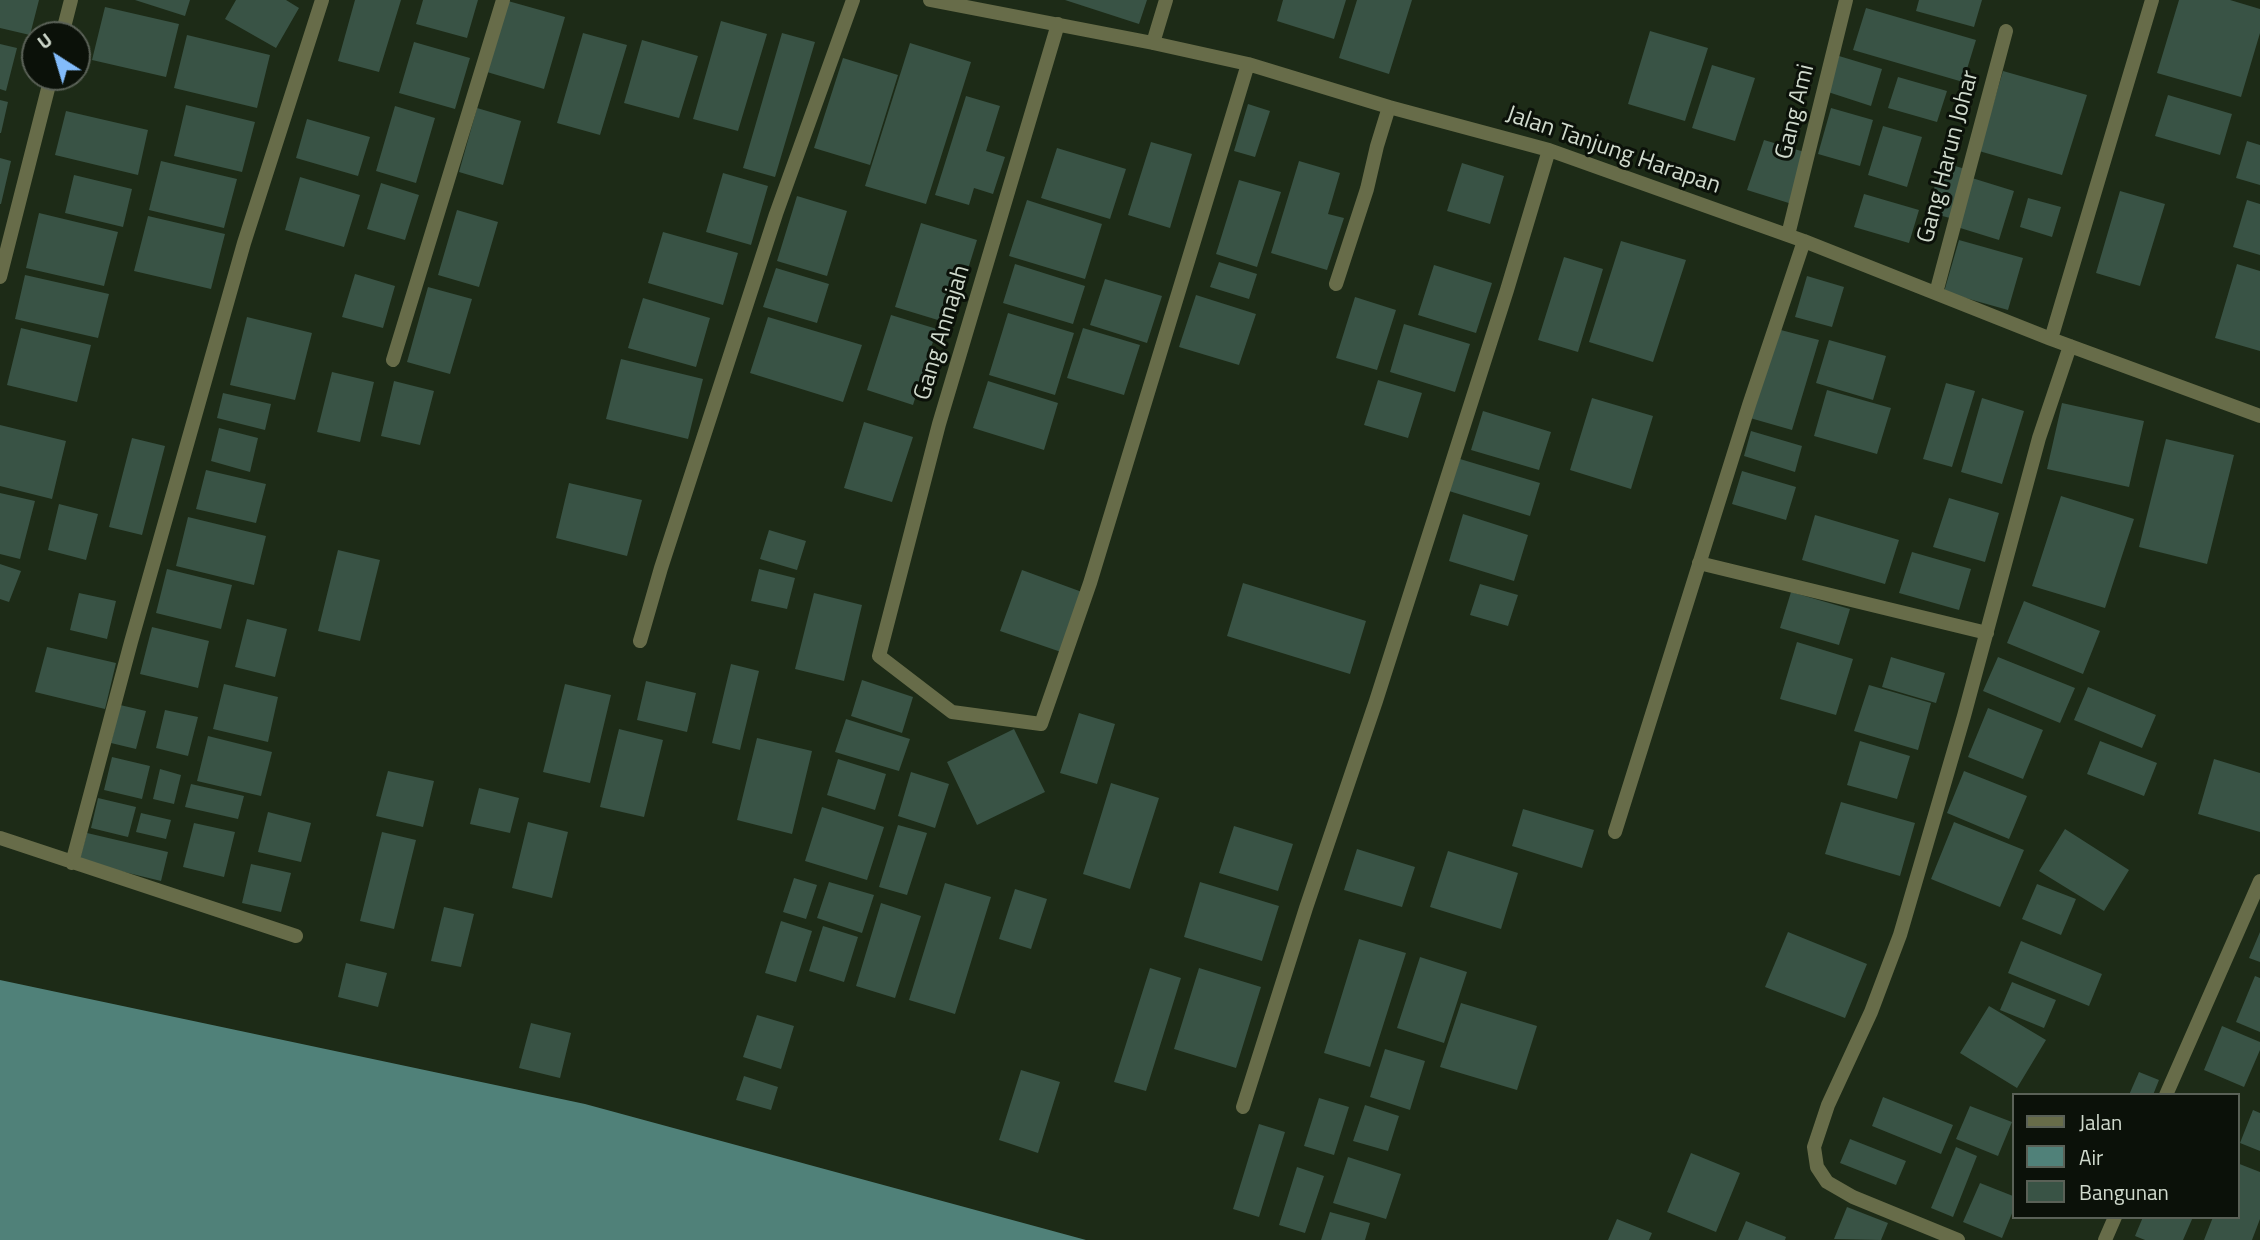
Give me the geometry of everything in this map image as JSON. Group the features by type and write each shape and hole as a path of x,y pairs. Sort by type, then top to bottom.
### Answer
{"street":[{"path":"66,21 71,0"},
{"path":"72,863 131,642 244,243 322,0"},
{"path":"393,360 503,0"},
{"path":"640,641 661,568 776,214 853,0"},
{"name":"Jalan Tanjung Harapan","path":"930,0 958,2 1248,64 1390,107 1549,149 1804,241 2051,339 2260,416"},
{"path":"1153,43 1166,0"},
{"name":"Gang Ami","path":"1788,235 1846,0"},
{"path":"2051,339 2152,0"},
{"name":"Gang Annajah","path":"1058,24 936,437 878,656 952,712 1041,724 1090,583 1248,64"},
{"name":"Gang Harun Johar","path":"1936,293 2006,32"},
{"path":"0,277 47,91"},
{"path":"1336,284 1390,107"},
{"path":"1242,1107 1376,701 1549,149"},
{"path":"1615,832 1776,320 1804,241"},
{"path":"1958,1240 1853,1197 1827,1182 1817,1167 1814,1147 1828,1105 1871,1012 1900,935 1987,633 2039,438 2070,346"},
{"path":"1699,563 1987,633"},
{"path":"0,838 296,936"},
{"path":"2167,1093 2260,881"},
{"path":"2105,1240 2114,1219"}],"water":[{"path":"0,980 585,1104 1086,1240 0,1240"}],"building":[{"path":"0,0 39,0 34,21 21,21 21,33 0,28"},
{"path":"135,0 190,0 185,16"},
{"path":"236,0 286,0 299,8 276,48 225,19"},
{"path":"355,0 401,0 379,72 338,61"},
{"path":"423,0 478,0 467,38 416,24"},
{"path":"1065,0 1147,0 1139,24"},
{"path":"1283,0 1346,0 1334,39 1277,21"},
{"path":"1357,0 1412,0 1389,74 1339,58"},
{"path":"1919,0 1982,0 1974,27 1916,11"},
{"path":"2179,0 2230,0 2260,9 2260,33 2241,97 2157,73"},
{"path":"508,1 565,17 544,89 487,72"},
{"path":"105,7 179,24 166,77 92,60"},
{"path":"1866,8 1976,40 1963,82 1853,50"},
{"path":"721,21 767,34 738,131 693,119"},
{"path":"1650,31 1708,48 1685,121 1628,104"},
{"path":"583,33 627,45 600,135 557,123"},
{"path":"782,33 815,42 775,177 743,168"},
{"path":"187,35 270,55 257,108 174,88"},
{"path":"642,40 698,56 679,118 624,103"},
{"path":"414,42 470,58 455,109 399,93"},
{"path":"910,43 971,62 926,204 865,186"},
{"path":"0,44 17,48 6,91 0,89"},
{"path":"1839,56 1882,69 1871,106 1828,92"},
{"path":"843,58 898,75 870,165 814,148"},
{"path":"1712,65 1755,78 1735,141 1692,128"},
{"path":"2003,71 2087,95 2062,175 1979,151"},
{"path":"1898,77 1947,91 1937,122 1888,108"},
{"path":"2168,95 2232,114 2220,155 2155,136"},
{"path":"966,96 1000,106 986,151 1005,157 993,194 974,188 969,205 935,195"},
{"path":"0,100 8,102 1,133 0,133"},
{"path":"1248,104 1270,111 1255,157 1234,151"},
{"path":"186,105 255,122 242,172 174,156"},
{"path":"395,106 435,118 416,183 376,171"},
{"path":"477,108 521,121 503,185 459,172"},
{"path":"1831,108 1873,120 1860,166 1818,154"},
{"path":"66,111 148,130 138,175 55,155"},
{"path":"307,119 370,137 358,176 296,158"},
{"path":"1883,126 1922,137 1907,187 1868,175"},
{"path":"1764,140 1808,153 1792,204 1747,190"},
{"path":"2247,141 2260,145 2260,185 2236,178"},
{"path":"1151,142 1192,154 1170,228 1128,215"},
{"path":"1057,148 1126,169 1110,219 1041,198"},
{"path":"0,158 11,161 1,204 0,204"},
{"path":"161,161 237,179 224,228 149,210"},
{"path":"1299,161 1340,173 1328,214 1344,218 1327,270 1271,253"},
{"path":"1942,162 1965,169 1950,218 1927,212"},
{"path":"1462,163 1504,176 1490,224 1447,211"},
{"path":"723,173 768,186 751,245 706,232"},
{"path":"74,175 132,189 123,227 65,213"},
{"path":"300,177 360,195 344,247 285,230"},
{"path":"1972,178 2014,191 1999,240 1957,227"},
{"path":"1239,180 1281,192 1257,267 1216,254"},
{"path":"381,183 419,195 405,240 367,229"},
{"path":"2120,191 2165,204 2140,286 2096,273"},
{"path":"1864,194 1919,210 1909,243 1854,227"},
{"path":"797,196 847,211 827,276 777,261"},
{"path":"2028,198 2061,207 2052,237 2020,227"},
{"path":"1027,200 1102,224 1085,279 1009,256"},
{"path":"2247,200 2260,204 2260,255 2233,247"},
{"path":"457,210 498,222 479,287 438,275"},
{"path":"39,213 118,232 104,286 26,268"},
{"path":"148,216 225,234 211,289 134,271"},
{"path":"921,223 977,240 951,324 895,307"},
{"path":"663,232 738,253 723,305 648,283"},
{"path":"1959,240 2023,258 2008,310 1944,292"},
{"path":"1621,241 1686,260 1653,362 1589,342"},
{"path":"1564,257 1603,269 1578,352 1538,340"},
{"path":"1219,262 1257,274 1249,299 1210,287"},
{"path":"1015,264 1085,286 1073,324 1003,303"},
{"path":"2237,264 2260,271 2260,351 2215,338"},
{"path":"1434,265 1492,283 1476,333 1418,315"},
{"path":"776,268 829,284 817,323 763,307"},
{"path":"355,274 395,286 383,328 342,317"},
{"path":"25,275 109,294 98,338 15,319"},
{"path":"1807,276 1844,287 1832,327 1795,317"},
{"path":"1105,279 1162,296 1147,343 1090,325"},
{"path":"428,287 472,299 450,374 407,362"},
{"path":"1196,295 1256,314 1239,365 1179,347"},
{"path":"1355,297 1396,310 1377,370 1336,358"},
{"path":"643,298 710,318 696,367 628,348"},
{"path":"1008,313 1074,333 1055,395 989,375"},
{"path":"891,315 937,329 913,405 867,390"},
{"path":"247,317 312,333 295,400 230,385"},
{"path":"768,317 862,345 843,402 750,373"},
{"path":"1404,324 1470,344 1455,392 1390,372"},
{"path":"21,328 91,345 77,402 7,385"},
{"path":"1083,328 1140,345 1124,395 1067,378"},
{"path":"1777,329 1819,340 1792,430 1750,418"},
{"path":"1829,340 1886,356 1873,400 1816,383"},
{"path":"621,359 703,379 688,439 606,419"},
{"path":"332,372 374,382 360,442 317,432"},
{"path":"1378,380 1422,393 1408,438 1364,425"},
{"path":"394,381 434,391 420,445 381,436"},
{"path":"988,381 1058,403 1044,450 973,428"},
{"path":"1946,383 1975,391 1952,467 1923,459"},
{"path":"1827,390 1891,408 1877,454 1814,436"},
{"path":"223,393 271,404 265,430 217,418"},
{"path":"1592,398 1653,416 1631,489 1570,470"},
{"path":"1982,398 2024,411 2002,484 1961,472"},
{"path":"2062,403 2144,421 2129,487 2047,469"},
{"path":"1483,411 1551,432 1539,470 1471,450"},
{"path":"864,422 913,437 892,502 844,488"},
{"path":"0,425 66,441 52,499 0,486"},
{"path":"219,428 258,438 250,472 211,461"},
{"path":"1751,431 1802,446 1795,472 1744,456"},
{"path":"132,438 165,446 142,535 109,527"},
{"path":"2166,439 2234,455 2207,564 2139,547"},
{"path":"1460,459 1540,483 1530,516 1449,491"},
{"path":"206,470 266,484 256,523 196,509"},
{"path":"1742,471 1796,487 1786,520 1732,504"},
{"path":"569,483 642,500 627,556 556,538"},
{"path":"0,493 35,501 20,559 0,554"},
{"path":"2061,496 2134,519 2105,608 2032,586"},
{"path":"1949,498 1999,513 1985,562 1933,547"},
{"path":"59,504 98,514 86,560 48,550"},
{"path":"1463,514 1528,535 1514,581 1449,561"},
{"path":"1815,515 1899,540 1885,584 1802,560"},
{"path":"188,517 266,536 254,585 176,566"},
{"path":"769,530 806,541 797,570 760,559"},
{"path":"338,550 380,560 360,641 318,631"},
{"path":"1912,552 1971,569 1959,610 1899,593"},
{"path":"0,564 21,571 9,602 0,599"},
{"path":"167,569 232,585 221,629 156,613"},
{"path":"759,569 795,578 787,609 751,601"},
{"path":"1022,570 1082,592 1061,652 1000,631"},
{"path":"1243,583 1366,621 1350,674 1227,636"},
{"path":"1480,584 1518,595 1508,626 1470,615"},
{"path":"1791,592 1850,609 1839,645 1780,628"},
{"path":"79,593 116,601 107,639 70,630"},
{"path":"814,593 862,605 844,681 795,669"},
{"path":"2024,601 2100,631 2083,674 2007,643"},
{"path":"247,619 287,629 275,677 235,667"},
{"path":"152,627 209,641 198,688 140,674"},
{"path":"1797,642 1853,659 1836,715 1780,699"},
{"path":"47,647 116,663 105,709 35,692"},
{"path":"1891,657 1945,673 1936,703 1882,687"},
{"path":"1998,657 2075,688 2060,723 1983,691"},
{"path":"731,664 759,671 740,750 712,743"},
{"path":"862,680 913,697 902,733 851,716"},
{"path":"646,681 696,693 687,732 637,720"},
{"path":"224,684 278,697 268,742 213,729"},
{"path":"565,684 611,695 590,783 543,772"},
{"path":"1869,685 1931,703 1918,750 1854,731"},
{"path":"2088,687 2156,715 2142,748 2074,720"},
{"path":"120,705 146,711 136,749 111,743"},
{"path":"1988,708 2043,730 2023,779 1968,757"},
{"path":"165,710 198,717 188,756 156,748"},
{"path":"1079,713 1115,724 1097,784 1060,773"},
{"path":"846,719 910,739 899,771 835,752"},
{"path":"619,729 663,740 644,817 600,807"},
{"path":"1014,729 1045,792 977,825 947,762"},
{"path":"208,736 272,752 261,796 197,781"},
{"path":"757,738 812,751 792,834 737,820"},
{"path":"1860,741 1910,756 1897,799 1847,785"},
{"path":"2100,741 2157,763 2144,796 2087,774"},
{"path":"112,757 150,766 142,799 104,790"},
{"path":"838,759 886,774 875,810 827,795"},
{"path":"2214,759 2260,773 2260,832 2198,814"},
{"path":"160,769 181,775 174,804 153,799"},
{"path":"388,771 434,781 423,827 376,816"},
{"path":"1964,771 2027,796 2009,839 1947,813"},
{"path":"911,772 949,784 935,828 898,816"},
{"path":"1111,783 1159,798 1130,889 1083,874"},
{"path":"191,784 244,796 238,819 185,807"},
{"path":"479,788 519,798 510,833 470,824"},
{"path":"98,798 136,807 128,837 91,828"},
{"path":"1841,802 1915,823 1900,876 1825,854"},
{"path":"822,807 884,827 867,880 805,861"},
{"path":"1523,809 1594,830 1582,868 1512,846"},
{"path":"268,812 311,823 301,862 258,852"},
{"path":"141,813 171,820 166,839 136,832"},
{"path":"528,822 568,832 552,898 512,888"},
{"path":"1954,822 2024,850 2000,907 1931,879"},
{"path":"194,823 235,832 224,877 183,867"},
{"path":"898,825 927,833 907,895 879,887"},
{"path":"1234,826 1293,844 1278,891 1219,873"},
{"path":"2065,829 2129,870 2104,911 2039,871"},
{"path":"382,832 416,840 394,929 360,921"},
{"path":"87,833 168,852 161,881 79,861"},
{"path":"1357,849 1415,867 1402,907 1344,890"},
{"path":"1448,851 1518,873 1501,929 1430,907"},
{"path":"251,864 291,873 281,912 242,903"},
{"path":"794,878 817,885 806,919 783,912"},
{"path":"829,882 874,895 862,933 817,918"},
{"path":"1200,882 1279,906 1262,961 1184,937"},
{"path":"945,883 991,897 955,1014 909,1000"},
{"path":"2037,884 2076,899 2061,935 2022,919"},
{"path":"1015,889 1047,899 1031,949 999,939"},
{"path":"881,903 921,916 895,998 856,986"},
{"path":"444,907 474,914 461,967 431,961"},
{"path":"781,921 812,931 796,982 765,973"},
{"path":"823,926 858,937 844,982 809,971"},
{"path":"1788,932 1867,964 1845,1018 1765,987"},
{"path":"2260,932 2260,962 2249,958"},
{"path":"1359,939 1406,953 1370,1067 1324,1053"},
{"path":"2021,941 2102,974 2089,1006 2008,973"},
{"path":"1420,957 1467,972 1444,1043 1397,1028"},
{"path":"346,963 387,973 378,1007 338,997"},
{"path":"1150,968 1181,978 1146,1091 1114,1082"},
{"path":"1199,968 1261,987 1236,1068 1174,1049"},
{"path":"2255,976 2260,978 2260,1032 2236,1022"},
{"path":"2012,982 2056,1000 2044,1028 2000,1010"},
{"path":"1461,1003 1537,1026 1517,1090 1440,1067"},
{"path":"1989,1006 2046,1040 2017,1088 1960,1053"},
{"path":"757,1015 794,1026 781,1069 743,1057"},
{"path":"531,1023 571,1033 560,1078 519,1068"},
{"path":"2222,1026 2260,1042 2260,1050 2244,1087 2204,1070"},
{"path":"1385,1049 1425,1061 1410,1110 1370,1097"},
{"path":"1021,1070 1060,1082 1038,1153 999,1140"},
{"path":"2139,1072 2159,1080 2154,1093 2130,1093"},
{"path":"744,1076 778,1087 771,1110 736,1100"},
{"path":"1883,1097 1953,1125 1941,1154 1872,1126"},
{"path":"1319,1098 1349,1107 1334,1155 1304,1146"},
{"path":"1365,1105 1399,1116 1388,1151 1353,1141"},
{"path":"1970,1106 2011,1122 1998,1156 1956,1139"},
{"path":"2253,1110 2260,1113 2260,1151 2240,1143"},
{"path":"1259,1124 1285,1132 1259,1217 1233,1209"},
{"path":"1850,1139 1906,1161 1896,1185 1840,1163"},
{"path":"1956,1147 1977,1156 1953,1217 1931,1208"},
{"path":"1691,1153 1740,1173 1716,1232 1667,1212"},
{"path":"1348,1157 1401,1174 1386,1219 1333,1203"},
{"path":"2239,1164 2260,1172 2260,1219 2252,1240 2204,1240 2212,1219 2239,1219"},
{"path":"1297,1167 1324,1176 1305,1233 1279,1225"},
{"path":"1980,1183 2011,1195 2011,1216 2002,1238 1963,1222"},
{"path":"1847,1207 1888,1223 1881,1240 1834,1239"},
{"path":"1330,1212 1370,1223 1365,1240 1321,1240"},
{"path":"1617,1219 1652,1233 1649,1240 1608,1240"},
{"path":"2142,1219 2192,1219 2183,1240 2145,1240 2135,1236"},
{"path":"1746,1221 1786,1237 1785,1240 1738,1240"}]}
